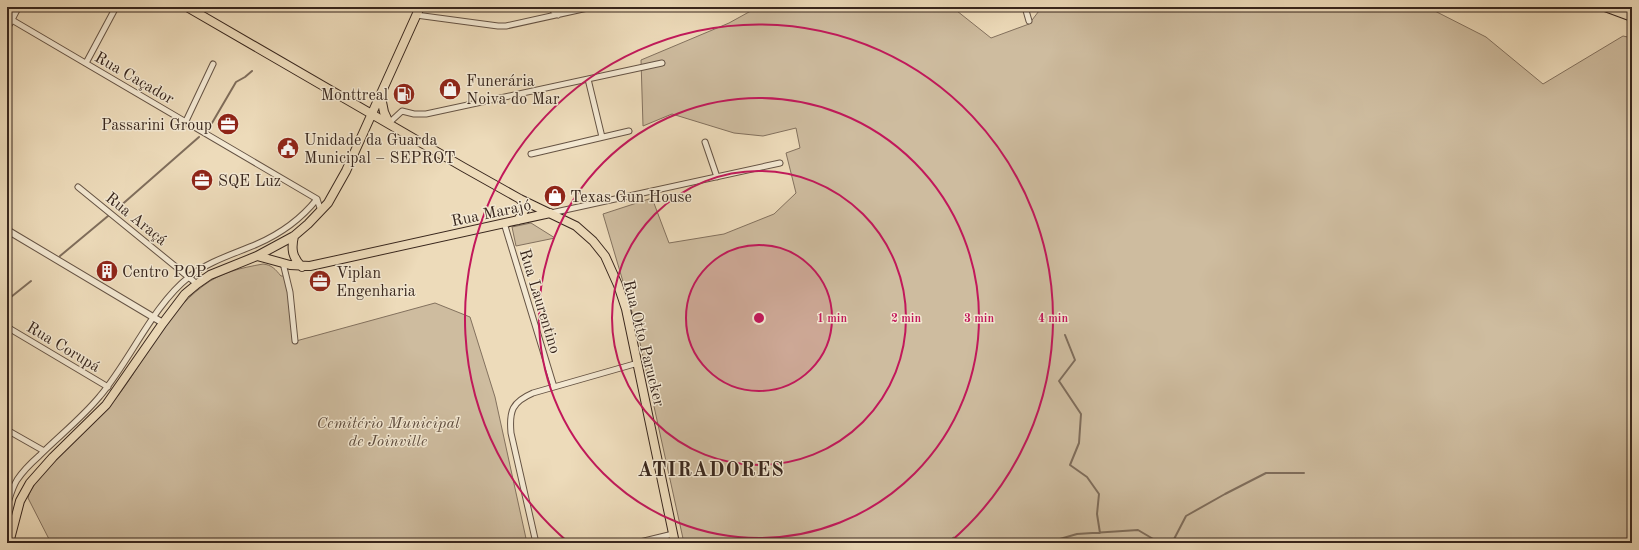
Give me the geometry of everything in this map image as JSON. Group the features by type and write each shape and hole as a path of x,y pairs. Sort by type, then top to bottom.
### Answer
{"main road":[{"name":"Rua Otto Parucker","path":"186,7 520,199 550,213 585,233 594,241 613,273 622,297 638,363 675,543"},
{"path":"9,543 20,501 30,483 48,462 106,404 180,300 197,284 217,272 257,256 294,236 321,211 339,185 373,114 420,7"},
{"path":"1605,7 1632,17"},
{"path":"381,95 384,112 389,123"},
{"path":"518,220 525,209 520,199"},
{"name":"Rua Marajó","path":"257,256 302,266 550,213"},
{"path":"294,236 292,252 296,261 302,266"}],"street":[{"path":"7,28 18,7"},
{"path":"86,63 116,7"},
{"path":"549,7 558,15"},
{"path":"416,16 498,26 514,25 592,7"},
{"path":"1025,7 1029,21"},
{"name":"Rua Caçador","path":"12,20 317,199"},
{"path":"389,123 402,111 414,114 426,114 662,63"},
{"path":"186,121 213,64"},
{"path":"588,79 602,137"},
{"path":"531,154 629,131"},
{"path":"705,142 717,177"},
{"name":"Rua Marajó","path":"550,213 780,163"},
{"name":"Rua Araçá","path":"78,187 197,284"},
{"path":"7,506 12,489 17,480 44,451 95,403 108,387 173,292 189,277 210,264 258,244 276,234 299,218 317,199 321,211"},
{"name":"Rua Laurentino","path":"504,223 554,387"},
{"path":"7,230 163,323"},
{"path":"283,263 290,292 296,341"},
{"name":"Rua Corupá","path":"7,327 108,387"},
{"path":"536,543 511,433 510,417 512,409 517,402 524,397 638,363"},
{"path":"7,430 44,451"},
{"path":"636,543 673,534"}],"green space":[{"path":"758,7 952,7 991,38 1029,24 1042,7 1427,7 1486,37 1543,84 1623,36 1632,38 1632,543 966,543 953,537 950,543 684,543 637,329 603,214 652,198 669,243 724,234 774,214 796,193 786,153 800,148 796,128 763,136 734,133 672,114 643,126 641,60 729,23"},
{"path":"531,223 555,238 516,246 512,227"},
{"name":"Cemitério Municipal de Joinville","path":"263,264 269,265 281,276 286,276 296,341 435,303 470,317 495,397 527,543 51,543 28,498 31,489 39,478 108,408 131,377 163,328 188,299 203,286 217,277 239,269"}],"waterway":[{"path":"212,123 236,82 252,71"},
{"path":"118,208 199,137"},
{"path":"60,256 108,216"},
{"path":"11,297 31,281"},
{"path":"1065,335 1075,360 1059,381 1081,414 1079,443 1070,465 1087,477 1099,494 1097,514 1100,533"},
{"path":"1172,543 1186,516 1225,494 1266,473 1304,473"},
{"path":"1046,543 1077,534 1138,530 1160,543"}],"place":[{"name":"Funerária Noiva do Mar","path":"450,89"},
{"name":"Monttreal","path":"404,94"},
{"name":"Passarini Group","path":"228,124"},
{"name":"Unidade da Guarda Municipal – SEPROT","path":"288,148"},
{"name":"SQE Luz","path":"202,180"},
{"name":"Texas Gun House","path":"555,196"},
{"name":"Centro POP","path":"107,271"},
{"name":"Viplan Engenharia","path":"320,281"}],"district":[{"name":"ATIRADORES","path":"711,469"}]}
